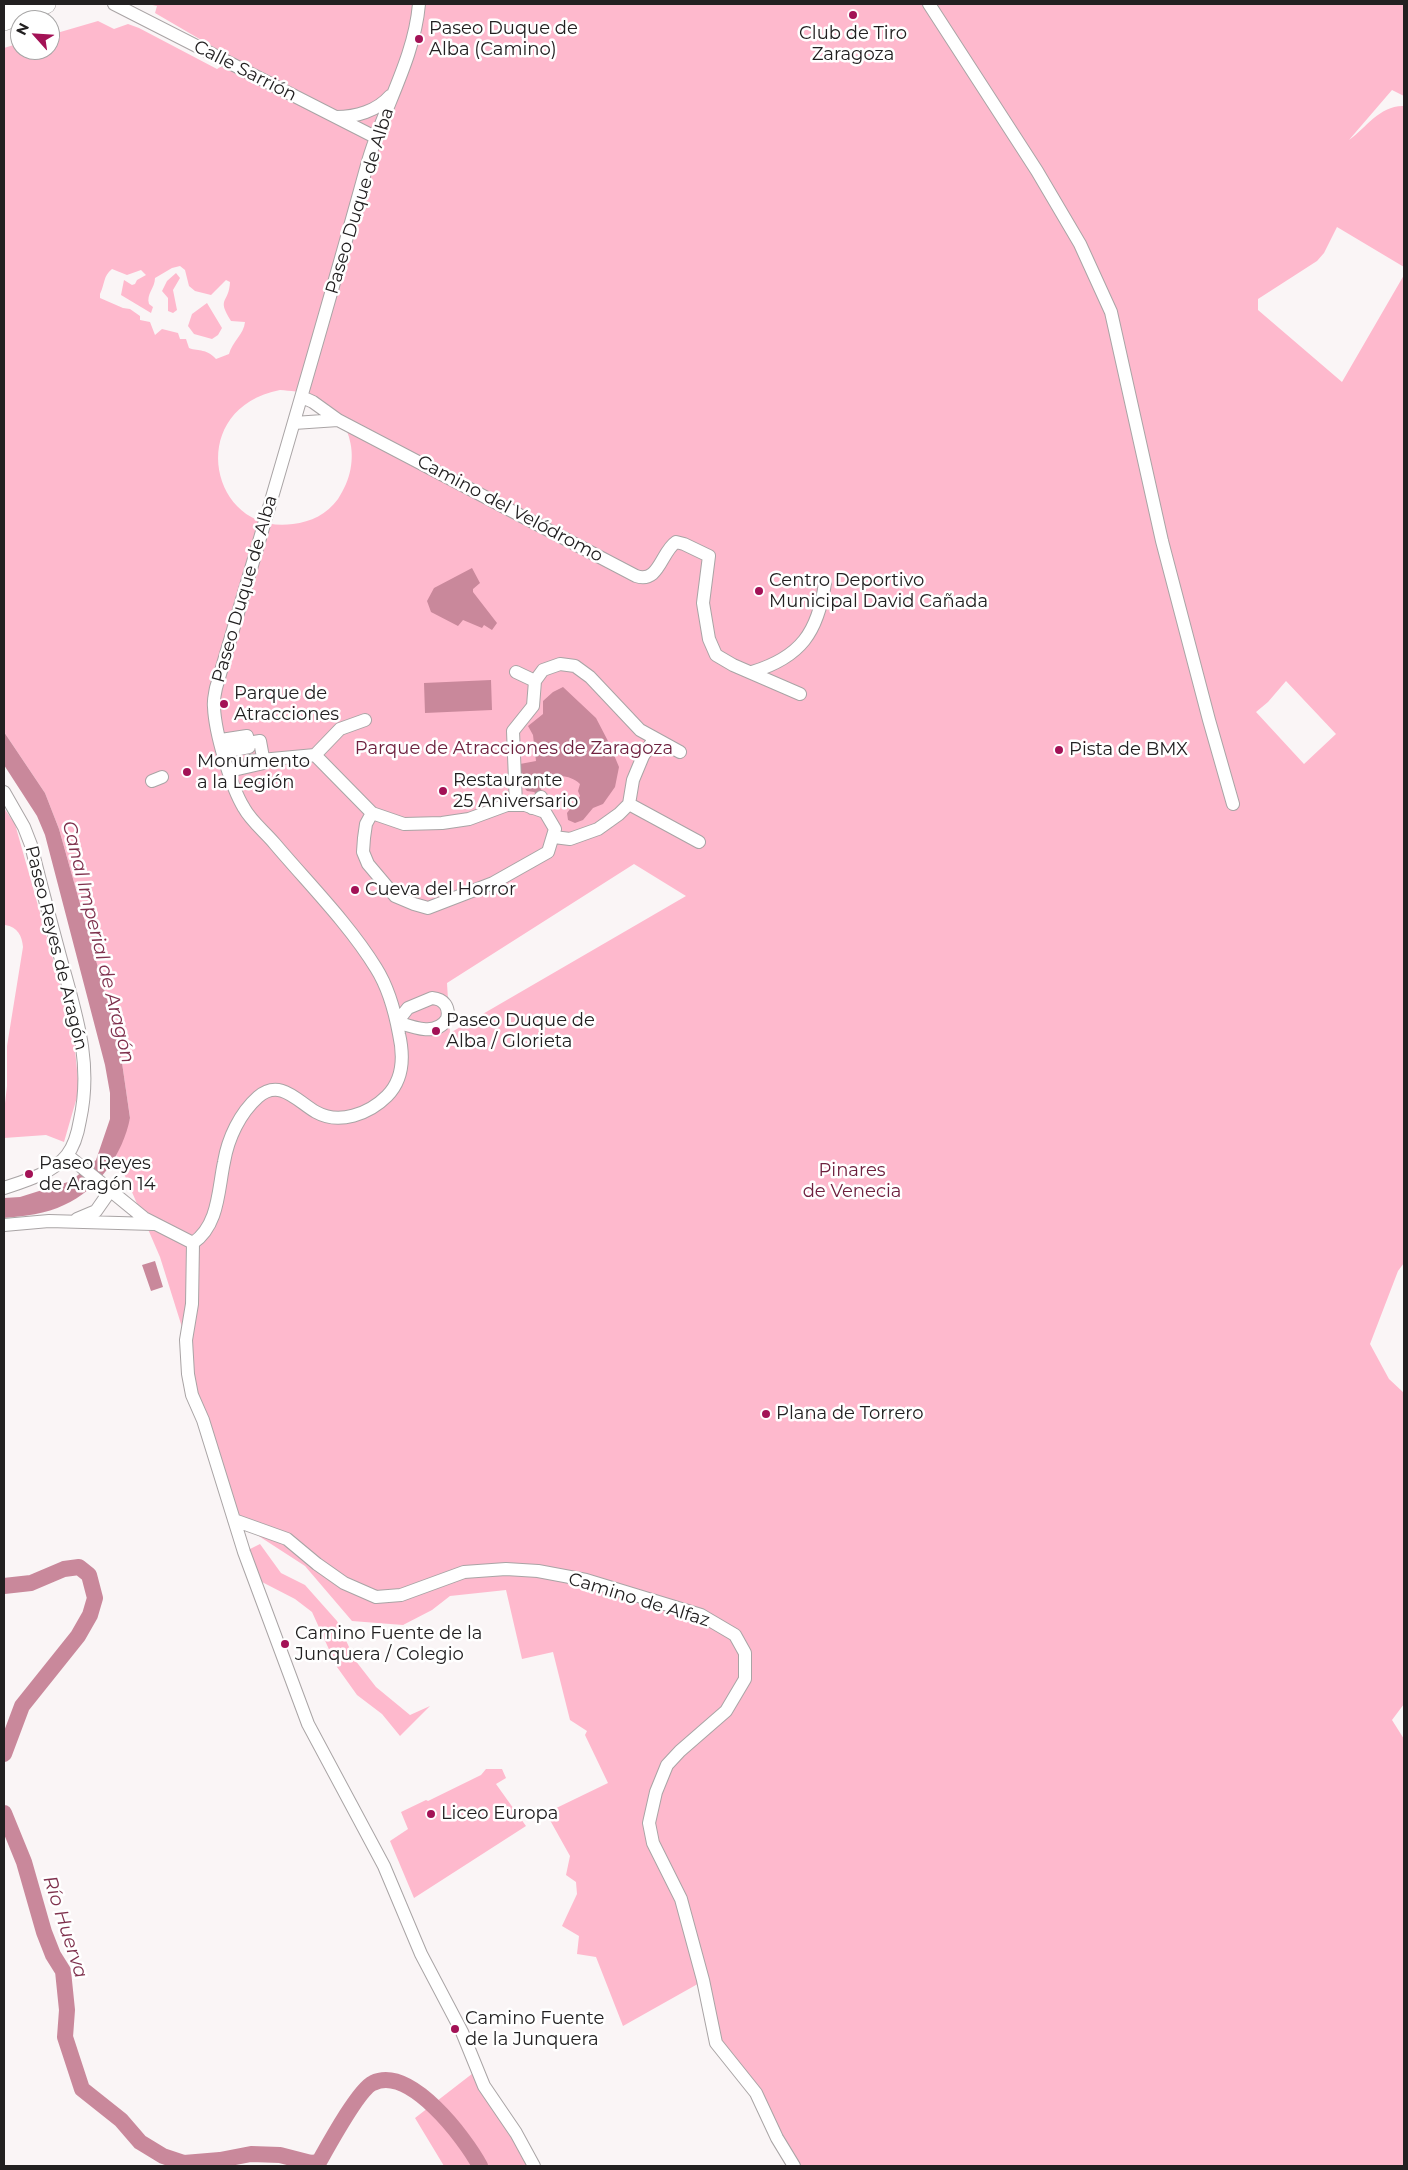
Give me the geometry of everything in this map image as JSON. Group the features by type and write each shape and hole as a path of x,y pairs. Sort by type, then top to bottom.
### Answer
{"highway":[{"path":"4,6 10,4"},
{"path":"4,21 46,4"}],"street":[{"name":"Paseo Duque de Alba","path":"193,1243 204,1232 213,1216 227,1148 236,1126 260,1095 277,1089 293,1095 316,1112 326,1116 344,1118 367,1110 387,1096 400,1076 402,1054 397,1022 377,969 355,938 245,810 223,758 214,710 215,695 375,137 412,44 419,4"},
{"path":"929,4 1037,171 1080,244 1111,312 1162,541 1233,804"},
{"name":"Calle Sarrión","path":"117,5 375,137"},
{"path":"335,117 351,116 371,111 382,104 394,92"},
{"name":"Camino del Velódromo","path":"302,397 313,402 338,420 638,576 647,577 656,571 670,548 676,542 709,556 703,603 709,639 716,655 733,665 752,672"},
{"path":"294,424 338,420"},
{"path":"752,672 771,666 788,656 807,638 821,609 825,583"},
{"path":"516,805 513,731 534,706 534,681 543,670 560,664 575,666 601,687 640,730 680,752"},
{"path":"516,672 534,681"},
{"path":"752,672 800,694"},
{"path":"315,755 340,729 365,720"},
{"path":"223,758 247,736 255,752"},
{"path":"554,838 570,839 598,829 619,814 629,804 633,780 643,756 654,739"},
{"path":"223,758 255,752 315,755 372,813 404,824 442,823 469,819 507,805 525,805 545,812 555,829 554,838 548,852 493,883 428,908 395,896 368,864 363,852 364,838 366,824 372,813"},
{"name":"Paseo Reyes de Aragón","path":"4,792 24,826 31,845 80,1030 86,1070 85,1093 78,1134 67,1156 55,1166 4,1188"},
{"path":"532,808 541,797"},
{"path":"629,804 699,842"},
{"path":"435,998 446,1005 448,1016 445,1022 429,1029 416,1028 397,1022 408,1008 435,998"},
{"path":"391,1003 408,1008"},
{"path":"67,1156 153,1224 193,1243 192,1304 186,1340 188,1374 192,1395 203,1420 261,1600 312,1732 384,1866 421,1954 462,2032 484,2086 516,2133 534,2166"},
{"path":"67,1221 82,1218 96,1211 106,1187"},
{"path":"4,1225 67,1221 153,1224"},
{"name":"Camino de Alfaz","path":"234,1520 287,1539 344,1583 376,1597 401,1595 464,1572 506,1569 538,1571 586,1580 701,1615 735,1635 745,1652 745,1679 726,1711 680,1751 667,1765 656,1792 649,1823 653,1843 681,1899 703,1980 716,2043 756,2093 777,2138 794,2166"}],"green space":[{"name":"Pinares de Venecia","path":"148,4 1404,4 1404,96 1392,90 1349,140 1381,113 1388,109 1404,106 1404,267 1337,227 1324,253 1317,261 1258,299 1258,310 1342,382 1404,275 1404,1263 1398,1271 1370,1344 1389,1379 1404,1393 1404,1704 1392,1720 1404,1739 1404,2166 794,2166 768,2116 716,2043 703,1981 623,2026 596,1957 577,1954 579,1936 562,1926 577,1894 576,1882 566,1875 570,1856 546,1813 608,1783 585,1735 587,1731 570,1720 553,1652 522,1659 506,1590 450,1596 432,1610 403,1625 352,1621 305,1566 234,1520 203,1420 186,1340 160,1257 116,1155 130,1118 119,1042 59,829 45,793 4,732 4,48 10,46 10,60 60,60 60,32 98,21 114,29 128,24 139,28 217,69 227,63 227,55 155,13 157,6","holes":["180,266 185,270 189,286 195,291 211,295 226,280 230,282 228,294 224,301 224,308 231,321 245,322 229,354 216,359 206,352 189,348 186,339 180,339 178,333 162,329 155,335 150,322 140,320 140,316 130,309 100,298 106,277 112,269 127,275 141,270 146,275 132,285 124,280 121,295 151,313 153,307 149,304 148,300 155,278 172,268","280,390 296,391 310,395 325,403 345,426 352,454 351,469 346,484 334,504 324,513 312,519 293,524 265,522 242,511 227,492 219,469 220,444 229,421 249,402","1286,681 1336,734 1304,764 1256,712 1268,702","634,864 686,896 450,1033 447,983"]},
{"path":"176,273 180,278 173,290 177,310 173,313 168,311 168,298 162,291 167,281"},
{"path":"207,303 222,328 218,335 212,339 194,334 188,326 192,314"},
{"path":"4,808 15,824 73,1030 79,1090 64,1142 46,1135 4,1138 7,1046 23,947 22,939 16,930 5,925"},
{"path":"260,1544 281,1573 305,1585 337,1621 355,1660 376,1687 410,1715 430,1706 400,1736 382,1714 357,1695 337,1667 312,1612 295,1599 262,1582 244,1552"},
{"path":"486,1769 502,1769 506,1778 496,1784 526,1826 414,1898 390,1841 408,1829 401,1812 481,1775"},
{"path":"477,2070 534,2166 444,2166 415,2118"}],"shaded area":[{"path":"472,568 480,583 473,589 473,592 497,623 492,630 484,625 482,628 463,620 458,626 431,612 427,601 434,588"},
{"path":"491,680 492,710 425,713 424,683"},
{"path":"563,687 596,718 619,767 615,787 603,804 593,808 583,820 575,823 568,820 567,813 580,796 578,791 580,784 576,781 562,776 552,778 543,783 541,790 551,798 548,803 534,792 527,791 521,784 520,764 536,761 533,735 528,726 543,714 543,701 553,692"},
{"name":"Canal Imperial de Aragón","path":"4,732 45,793 59,829 119,1042 130,1118 122,1145 115,1157 88,1190 64,1205 50,1211 4,1218 4,1198 20,1197 71,1181 96,1160 110,1119 110,1093 105,1065 45,835 37,816 4,765"},
{"path":"155,1261 163,1287 151,1291 142,1265"}],"waterway":[{"name":"Río Huerva","path":"4,1586 31,1583 64,1569 79,1567 89,1575 95,1598 90,1615 78,1636 22,1706 4,1754"},
{"name":"Río Huerva","path":"4,1813 24,1862 44,1932 53,1955 63,1971 67,2010 65,2037 82,2089 121,2120 140,2142 163,2156 184,2163 220,2160 251,2154 280,2155 311,2163 319,2162 344,2119 367,2087 373,2083 388,2080 403,2084 435,2107 462,2139 480,2166"}],"place":[{"name":"Club de Tiro Zaragoza","path":"853,15"},
{"name":"Paseo Duque de Alba (Camino)","path":"419,39"},
{"name":"Centro Deportivo Municipal David Cañada","path":"759,591"},
{"name":"Parque de Atracciones","path":"224,704"},
{"name":"Pista de BMX","path":"1059,750"},
{"name":"Monumento a la Legión","path":"187,772"},
{"name":"Restaurante 25 Aniversario","path":"443,791"},
{"name":"Cueva del Horror","path":"355,890"},
{"name":"Paseo Duque de Alba / Glorieta","path":"436,1031"},
{"name":"Paseo Reyes de Aragón 14","path":"29,1174"},
{"name":"Plana de Torrero","path":"766,1414"},
{"name":"Camino Fuente de la Junquera / Colegio","path":"285,1644"},
{"name":"Liceo Europa","path":"431,1814"},
{"name":"Camino Fuente de la Junquera","path":"455,2029"}],"park label":[{"name":"Parque de Atracciones de Zaragoza","path":"514,749"}]}
